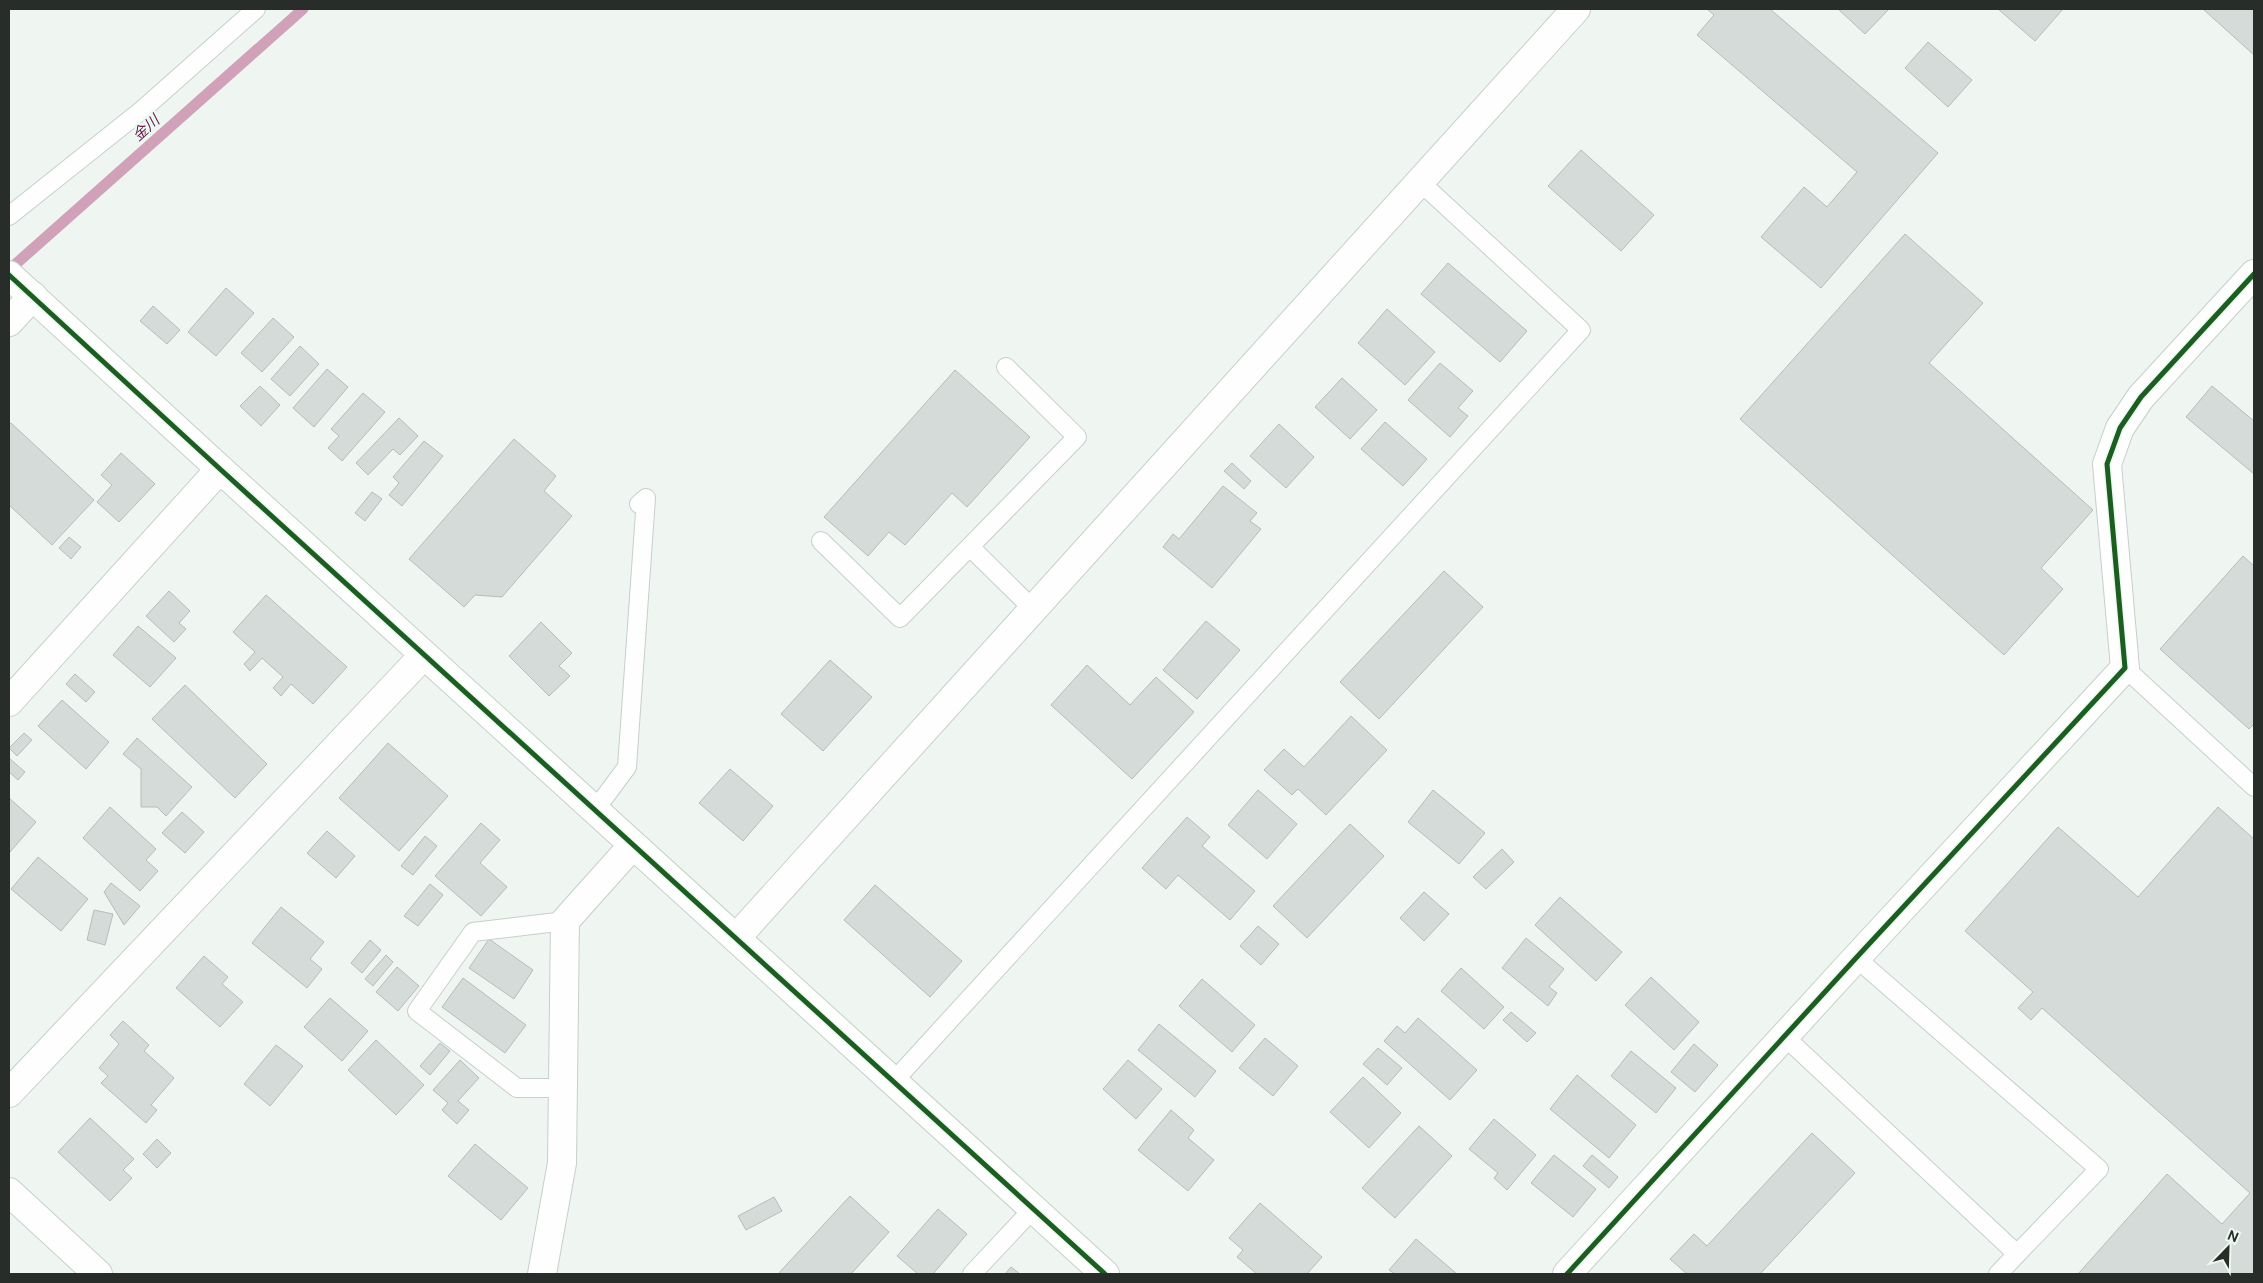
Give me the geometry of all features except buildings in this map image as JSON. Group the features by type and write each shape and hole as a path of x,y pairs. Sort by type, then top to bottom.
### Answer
{"street":[{"path":"736,938 1576,9"},
{"path":"1567,1274 2125,668 2107,464 2120,428 2141,397 2254,274"},
{"path":"9,275 220,470 1105,1274"},
{"path":"9,322 33,296"},
{"path":"9,702 220,470"},
{"path":"9,1092 424,655"},
{"path":"542,1274 562,1163 565,921 633,845"},
{"path":"9,1192 98,1274"}],"lane":[{"path":"9,216 142,110 256,9"},
{"path":"893,1082 1581,330 1419,181"},
{"path":"821,540 900,618 1077,437 1006,367"},
{"path":"595,810 627,767 646,498 639,504"},
{"path":"970,547 1033,609"},
{"path":"2125,668 2254,787"},
{"path":"563,1088 517,1088 417,1011 473,932 565,921"},
{"path":"1856,958 2099,1169 1998,1274"},
{"path":"1785,1036 2017,1254"},
{"path":"972,1274 1033,1209"}],"waterway":[{"name":"金川","path":"9,270 303,9"}],"cycle path":[{"path":"1567,1274 2125,668 2107,464 2120,428 2141,397 2254,274"},
{"path":"9,275 1105,1274"}]}
